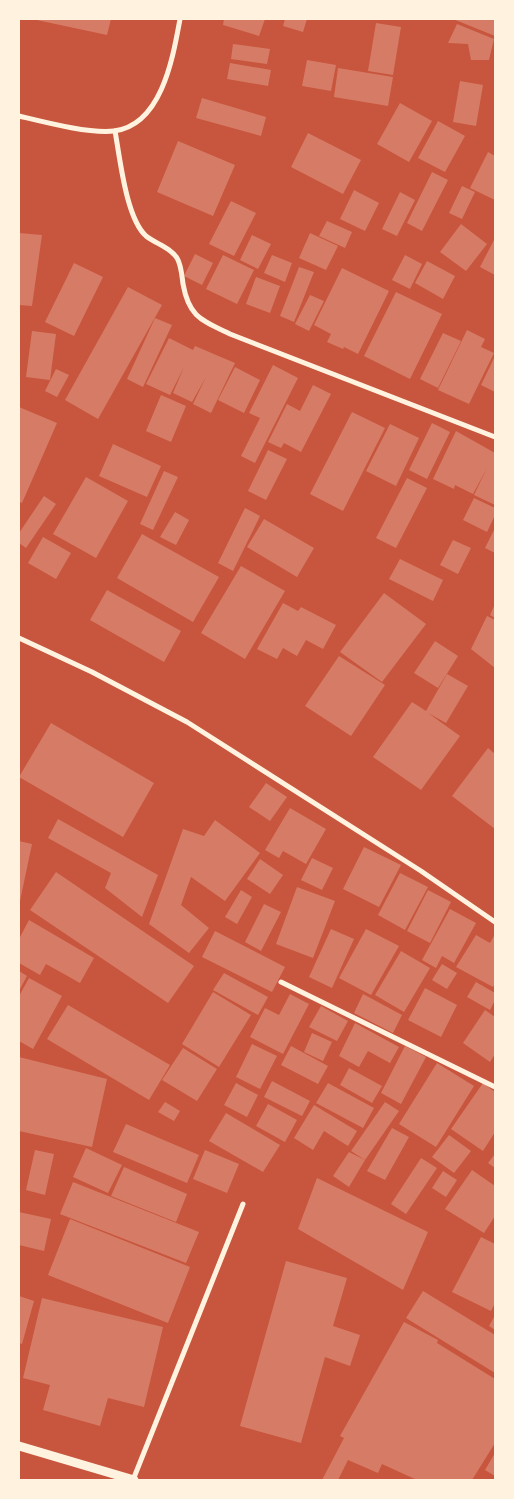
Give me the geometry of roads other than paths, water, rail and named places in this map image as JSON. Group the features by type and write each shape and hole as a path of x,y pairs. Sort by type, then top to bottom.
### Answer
{"street":[{"path":"19,116 96,131 115,131 131,125 144,115 154,102 168,77 180,19"},
{"path":"115,131 128,198 137,224 146,236 178,259 186,299 192,311 204,321 230,334 495,437"},
{"path":"19,638 92,672 187,722 422,870 495,922"},
{"path":"281,982 495,1087"},
{"path":"19,1446 133,1480 243,1204"}]}
